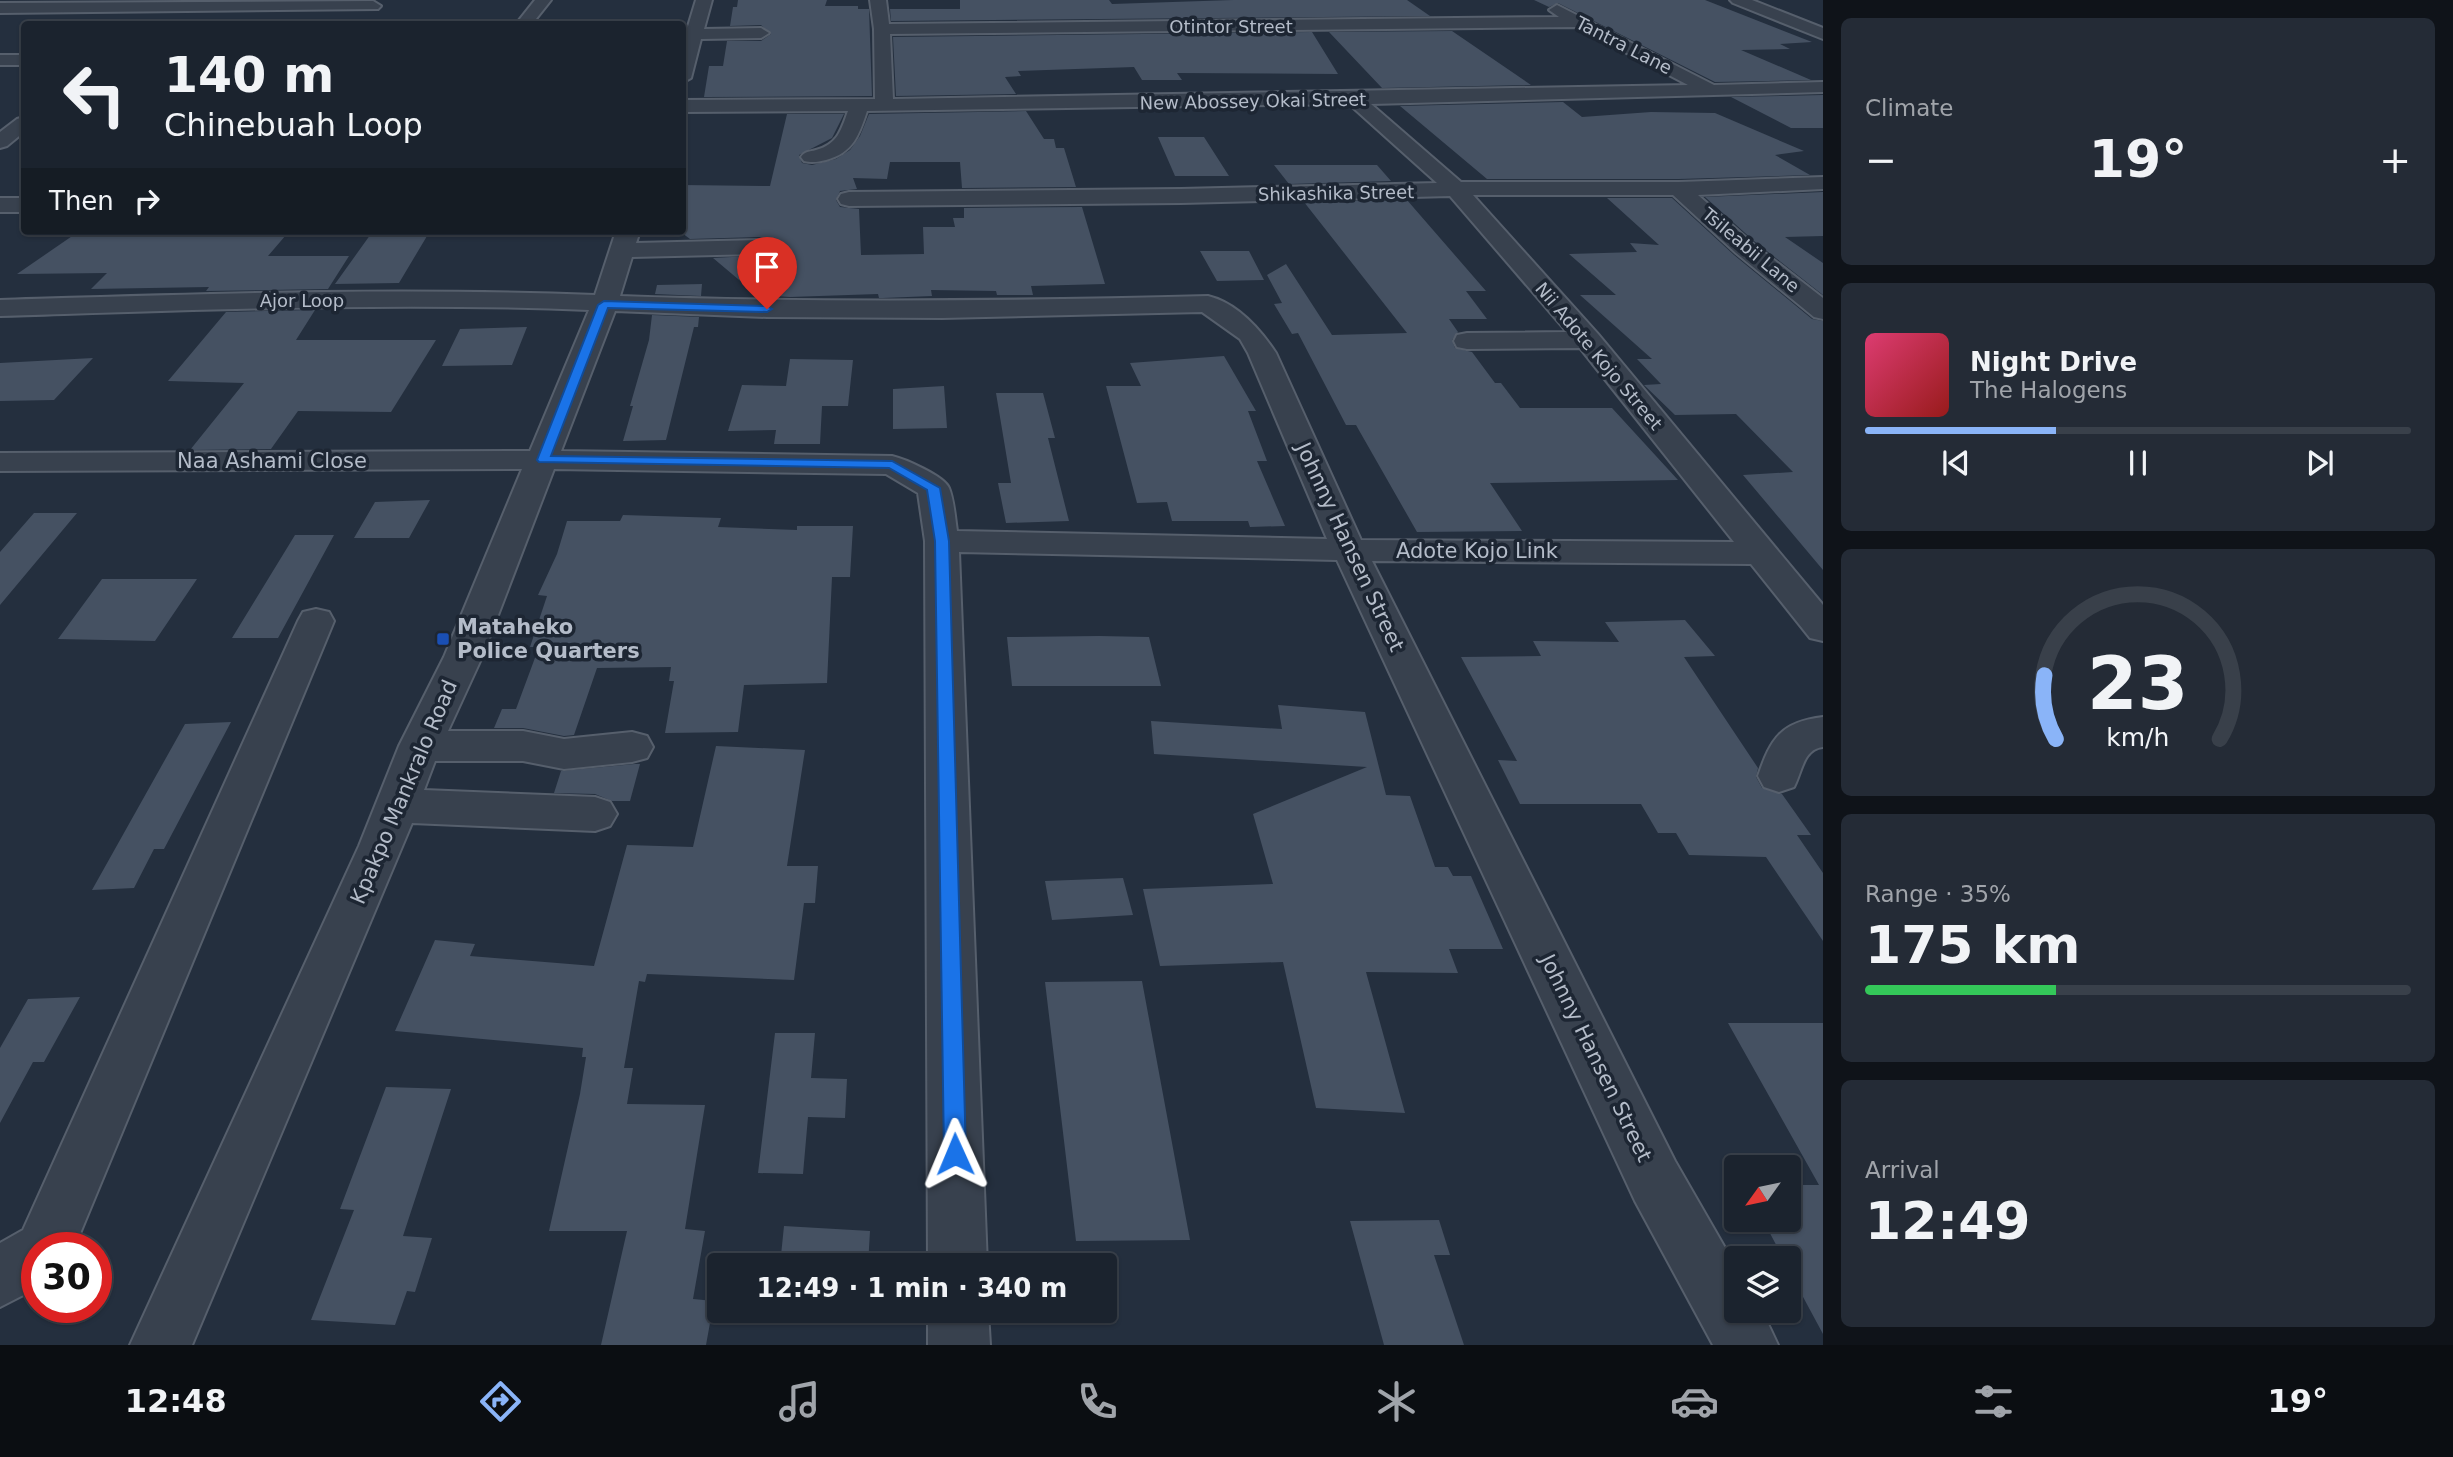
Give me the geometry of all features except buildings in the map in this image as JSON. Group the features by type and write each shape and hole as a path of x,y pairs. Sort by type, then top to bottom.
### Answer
{"street":[{"path":"526,21 543,0"},
{"path":"686,62 704,0"},
{"path":"878,0 882,29 884,106"},
{"name":"Tantra Lane","path":"1537,0 1712,90"},
{"path":"1738,0 1823,34"},
{"path":"0,8 128,3 196,6 376,3"},
{"path":"355,21 376,3"},
{"path":"174,21 196,6"},
{"path":"1783,16 1823,15"},
{"path":"1369,17 1388,43"},
{"name":"Otintor Street","path":"882,29 1369,17 1394,25 1579,22"},
{"path":"1519,24 1540,37"},
{"path":"693,35 761,28"},
{"path":"0,60 21,60"},
{"name":"New Abossey Okai Street","path":"686,106 1356,100 1823,87"},
{"name":"Nii Adote Kojo Street","path":"1356,100 1457,190 1588,340 1823,629"},
{"path":"811,157 832,153 847,143 859,105"},
{"path":"0,119 21,121"},
{"path":"0,142 21,124"},
{"path":"1624,169 1644,188"},
{"name":"Shikashika Street","path":"849,199 1457,190 1533,182 1644,188 1823,183"},
{"name":"Tsileabii Lane","path":"1679,188 1744,248 1823,311"},
{"path":"0,205 21,205"},
{"path":"625,240 758,247"},
{"name":"Kpakpo Mankralo Road","path":"161,1345 223,1209 420,746 463,657 604,305 625,240"},
{"name":"Ajor Loop","path":"0,308 256,300 479,299 604,305"},
{"name":"Johnny Hansen Street","path":"604,305 942,310 1208,304 1250,334 1262,353 1349,550 1656,1181 1746,1345"},
{"path":"1467,341 1588,340"},
{"name":"Naa Ashami Close","path":"0,462 543,460 892,465 933,488 942,541"},
{"path":"942,541 957,1253"},
{"name":"Adote Kojo Link","path":"942,541 1349,550 1759,553"},
{"path":"52,1232 316,621"},
{"path":"1779,776 1787,749 1805,733 1823,732"},
{"path":"420,746 531,747 564,754 632,747"},
{"path":"396,806 595,814"},
{"path":"0,1277 21,1264"},
{"path":"958,1323 959,1345"}],"place":[{"name":"Mataheko Police Quarters","path":"443,639"}],"route":[{"path":"767,309 604,305 543,460 892,465 933,488 942,541 955,1154"}]}
